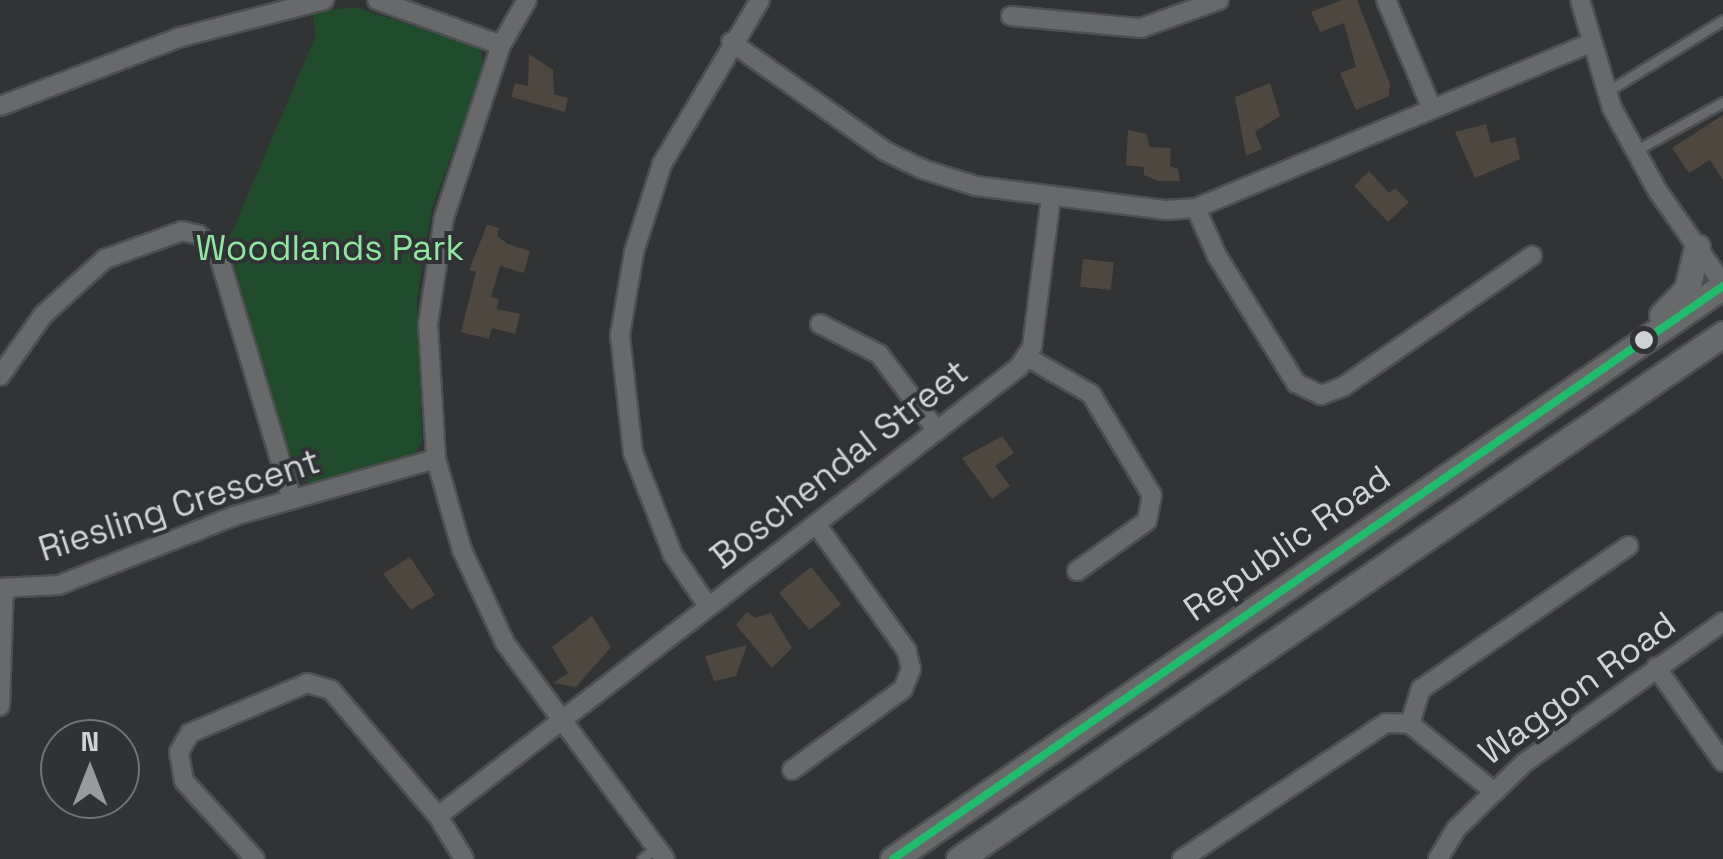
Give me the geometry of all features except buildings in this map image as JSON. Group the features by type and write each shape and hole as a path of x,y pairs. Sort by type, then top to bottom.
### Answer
{"main road":[{"path":"1607,365 1684,294 1697,246"},
{"name":"Republic Road","path":"893,859 1723,285"},
{"path":"960,859 1723,334"}],"street":[{"path":"232,0 236,21"},
{"path":"0,106 236,21 324,0"},
{"path":"377,0 501,45"},
{"path":"527,0 501,45 444,217 431,284 428,374 436,459 488,612 654,855"},
{"path":"708,606 673,555 633,452 620,335 634,252 662,164 731,42 760,0"},
{"path":"1011,16 1141,28 1220,0"},
{"path":"1386,0 1432,109"},
{"path":"1580,0 1606,92 1635,151 1723,285"},
{"path":"731,42 900,160 976,186 1051,197 1196,208 1590,43"},
{"path":"1051,197 1027,357 1090,394 1152,496 1148,521 1077,571"},
{"path":"1196,208 1217,256 1296,383 1321,395 1344,386 1532,256"},
{"path":"0,376 43,315 105,259 182,231 199,235 218,254 292,499"},
{"path":"820,324 879,354 937,431"},
{"name":"Boschendal Street","path":"438,816 937,431 1027,357"},
{"name":"Riesling Crescent","path":"2,588 72,581 170,539 292,499 436,459"},
{"path":"792,770 903,689 911,676 908,651 816,524"},
{"path":"1410,724 1422,689 1628,546"},
{"path":"0,706 2,588"},
{"name":"Waggon Road","path":"1438,859 1492,790 1723,622"},
{"path":"1656,668 1723,762"},
{"path":"255,859 184,781 178,752 190,732 307,683 331,690 438,816 464,859"},
{"path":"1182,859 1368,731 1386,723 1410,724 1492,790"}],"lane":[{"path":"1606,92 1723,20"},
{"path":"1635,151 1723,102"}],"green space":[{"name":"Woodlands Park","path":"355,7 480,47 483,68 432,208 417,299 422,440 414,456 310,483 291,475 228,241 316,35 312,12"}],"transit line":[{"path":"893,859 1723,286"}]}
